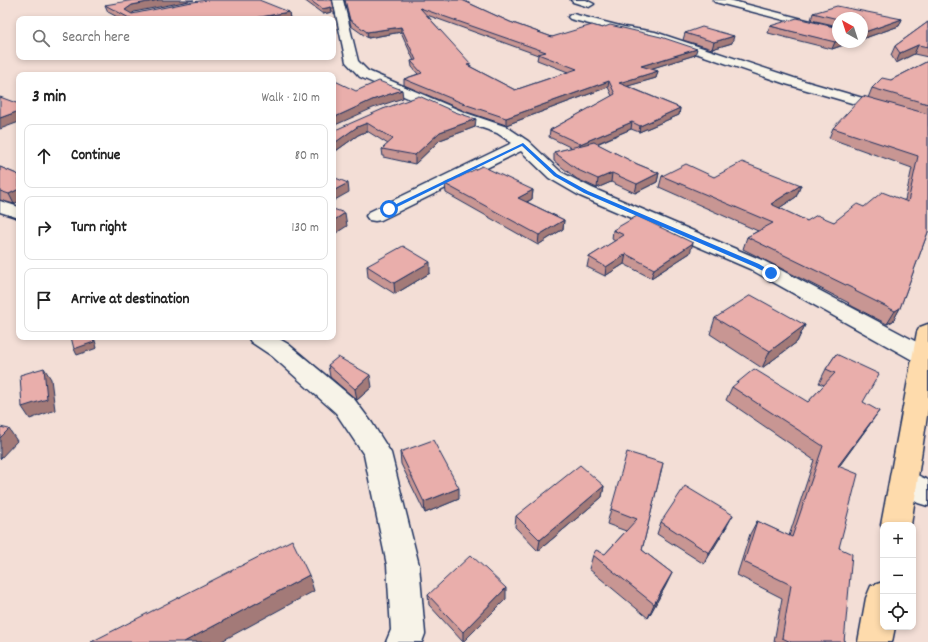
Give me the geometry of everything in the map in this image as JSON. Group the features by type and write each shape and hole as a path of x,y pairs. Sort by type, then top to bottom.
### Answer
{"highway":[{"path":"898,522 916,488 926,344"},
{"path":"875,642 880,614"}],"street":[{"path":"338,0 352,62 356,68 364,74 461,116 502,130 523,144 555,175 586,192 757,265 926,344"},
{"path":"576,0 589,4"},
{"path":"718,0 832,29"},
{"path":"573,17 624,30 651,34 790,81 928,122"},
{"path":"398,105 418,98"},
{"path":"375,216 523,144"},
{"path":"0,206 16,212"},
{"path":"264,340 280,350 345,406 363,430 377,453 404,565 408,634 403,642"}],"building":[{"path":"134,0 158,0 132,5 125,10 132,14 207,0 259,0 289,12 266,16 125,16 105,5"},
{"path":"310,0 332,0 334,9 331,7 322,9"},
{"path":"345,0 462,0 510,22 552,37 592,25 602,28 610,25 661,37 697,49 641,66 658,71 619,83 680,108 640,126 632,122 580,144 550,130 615,94 609,81 506,118 467,105 404,79 422,73 411,61 416,60 401,27 367,32 350,20","holes":["420,8 546,52 538,54 577,69 515,90 467,65 471,64"]},
{"path":"837,6 867,12 832,12 832,18 813,13"},
{"path":"868,12 902,19 868,31"},
{"path":"797,18 832,27 832,41 770,26"},
{"path":"928,22 928,47 918,45 900,53 895,46"},
{"path":"702,27 734,36 714,42 685,33"},
{"path":"928,61 928,104 872,88 882,78 891,80"},
{"path":"336,81 356,91 379,81 402,90 372,100 336,117"},
{"path":"419,96 455,112 476,119 440,132 415,155 382,149 393,139 367,123 357,127 336,142 336,130 383,109"},
{"path":"863,96 928,114 928,232 900,308 895,311 855,291 856,290 747,237 773,223 662,176 686,164 714,177 742,162 801,185 771,204 807,221 817,215 834,222 857,204 864,207 882,192 908,202 918,156 833,128"},
{"path":"0,97 16,103 16,112 0,118"},
{"path":"594,142 637,164 659,173 637,184 612,173 598,179 578,170 554,152"},
{"path":"482,166 533,190 518,198 564,220 539,235 445,184"},
{"path":"0,167 16,174 16,190 9,194 0,191"},
{"path":"336,178 348,183 336,189"},
{"path":"336,210 345,213 336,219"},
{"path":"637,216 693,243 654,269 626,254 606,267 589,257 624,235 613,230"},
{"path":"403,246 430,262 394,283 367,266"},
{"path":"751,295 805,325 770,351 715,318"},
{"path":"72,340 94,340 94,342 74,349"},
{"path":"836,354 879,374 863,402 879,411 838,466 858,474 839,548 852,554 844,642 791,642 782,638 791,585 744,562 757,521 792,537 823,446 732,387 754,369 808,402 835,373 826,369"},
{"path":"338,357 370,375 355,389 328,365"},
{"path":"44,368 47,399 22,407 20,375"},
{"path":"0,427 9,429 0,438"},
{"path":"433,440 459,488 424,502 400,452"},
{"path":"627,452 663,463 642,550 672,573 654,604 593,555 596,550 605,554 637,519 611,509"},
{"path":"580,465 604,486 540,540 516,516"},
{"path":"685,486 733,515 709,553 661,522"},
{"path":"292,540 309,575 184,642 91,642"},
{"path":"471,555 506,588 463,632 428,595"}],"route":[{"path":"389,209 523,144 555,175 586,192 757,265 771,273"}]}
